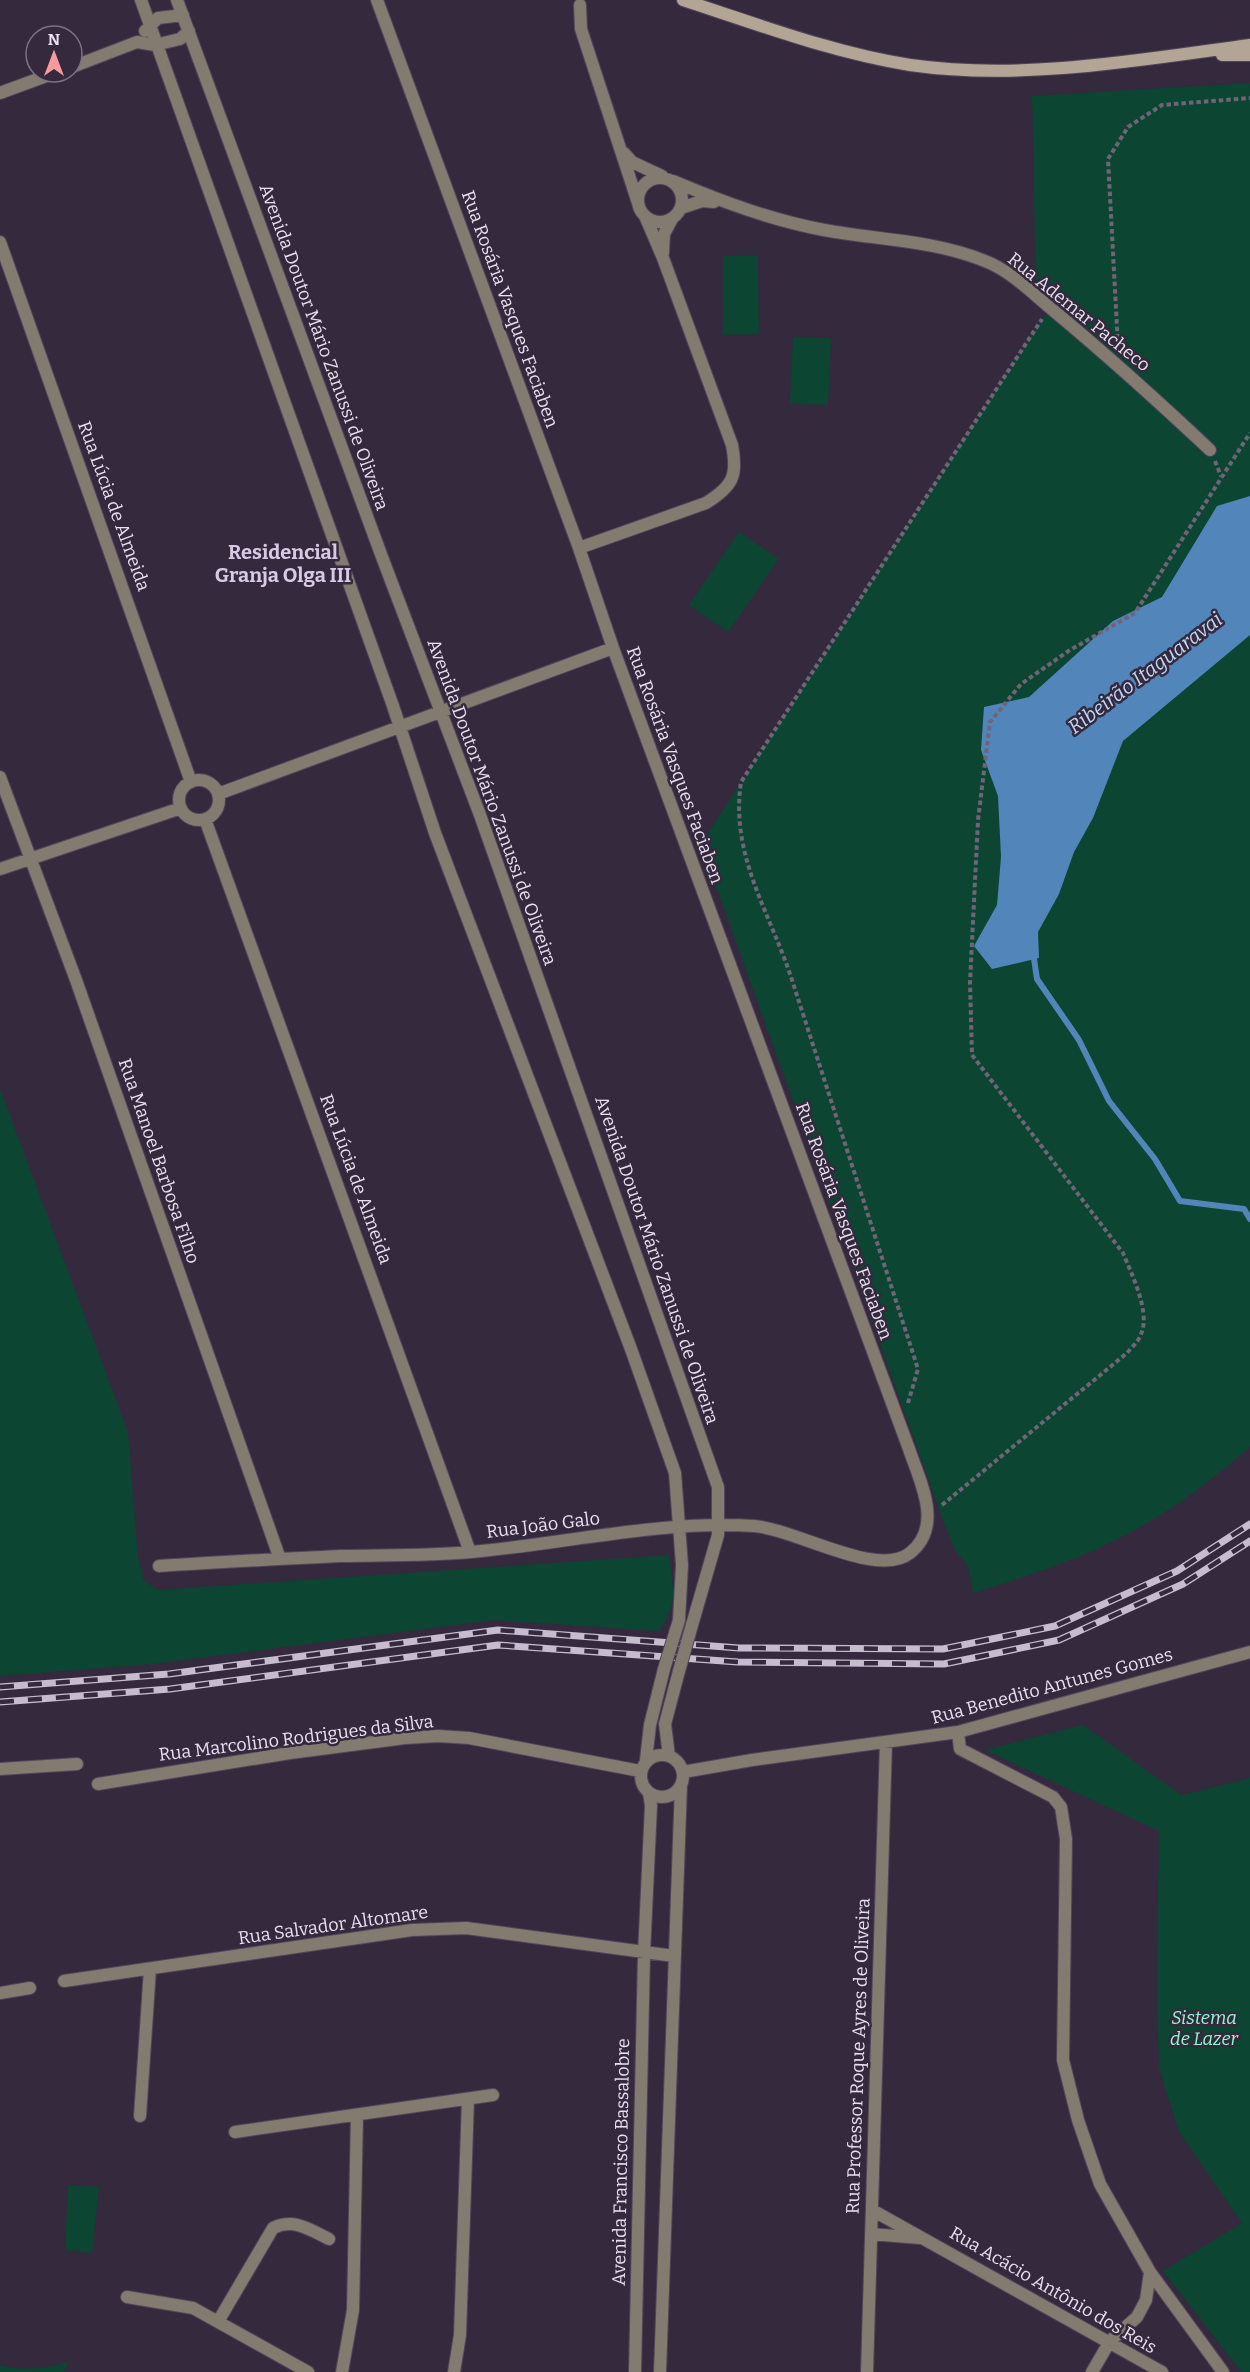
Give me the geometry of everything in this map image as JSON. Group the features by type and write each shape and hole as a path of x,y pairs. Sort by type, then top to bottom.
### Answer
{"street":[{"path":"141,0 435,833 631,1348 675,1473 682,1565 679,1620 650,1725 641,1784 649,1793 661,1797 673,1794 682,1778"},
{"name":"Avenida Doutor Mário Zanussi de Oliveira","path":"177,0 480,815 718,1487 718,1526 665,1724 669,1756"},
{"name":"Rua Rosária Vasques Faciaben","path":"377,0 579,548 613,648 901,1427 930,1515"},
{"path":"683,0 850,53 910,65 988,71 1149,58 1250,45"},
{"path":"579,548 706,503 725,491 733,478 736,465 732,445 663,258 638,203 581,29 580,5"},
{"path":"137,42 148,25 158,18 183,15"},
{"path":"84,62 137,42 155,45 180,39 189,31"},
{"path":"1149,58 1250,55"},
{"path":"0,93 24,84"},
{"name":"Rua Ademar Pacheco","path":"623,152 644,169 727,204 784,222 826,231 902,240 959,252 986,261 1008,273 1119,365 1210,450"},
{"path":"638,203 638,195 645,183 659,177 670,180 682,193 681,208 664,234 663,258"},
{"name":"Rua Ademar Pacheco","path":"681,208 702,201 727,204"},
{"path":"645,216 658,222 672,219"},
{"name":"Rua Lúcia de Almeida","path":"0,242 191,782"},
{"path":"218,794 400,729 613,648"},
{"name":"Rua Manoel Barbosa Filho","path":"0,777 280,1558"},
{"path":"191,782 208,782 218,794 217,809 205,819 190,818 181,808 180,795 191,782"},
{"path":"0,869 181,808"},
{"name":"Rua Lúcia de Almeida","path":"205,819 470,1552"},
{"name":"Rua João Galo","path":"159,1566 280,1558 470,1552 680,1528 718,1526 756,1526 790,1533 851,1555 873,1560 893,1561 910,1553 919,1542 927,1532 930,1515"},
{"name":"Rua Benedito Antunes Gomes","path":"682,1778 886,1742 958,1732 1250,1652"},
{"path":"958,1732 960,1749 1053,1797 1061,1807 1066,1839 1063,2060 1078,2120 1100,2184 1150,2272 1222,2372"},
{"name":"Rua Marcolino Rodrigues da Silva","path":"98,1784 290,1753 438,1736 469,1738 643,1766"},
{"name":"Rua Professor Roque Ayres de Oliveira","path":"867,2372 886,1742"},
{"path":"643,1766 657,1754 669,1756 678,1762 682,1778 660,2372"},
{"path":"0,1769 76,1764"},
{"name":"Avenida Francisco Bassalobre","path":"635,2372 644,1954 651,1806 649,1793"},
{"name":"Rua Salvador Altomare","path":"64,1981 412,1930 455,1928 644,1954"},
{"path":"644,1954 674,1956"},
{"path":"140,2116 150,1969"},
{"path":"0,1993 30,1988"},
{"path":"235,2132 494,2095"},
{"path":"454,2372 460,2335 468,2099"},
{"path":"342,2372 353,2310 357,2115"},
{"name":"Rua Acácio Antônio dos Reis","path":"872,2210 1162,2372"},
{"path":"219,2320 273,2228 283,2223 295,2223 329,2240"},
{"name":"Rua Acácio Antônio dos Reis","path":"871,2234 927,2239"},
{"path":"1092,2372 1110,2341 1137,2318 1146,2300 1150,2272"},
{"path":"127,2297 193,2308 219,2320 308,2372"}],"path":[{"path":"1119,365 1108,159 1128,127 1162,105 1250,98"},
{"path":"901,1427 918,1369 790,973 742,852 737,807 741,782 1049,307"},
{"path":"930,1515 1127,1353 1142,1333 1143,1314 1138,1289 1123,1253 972,1055 970,983 978,820 990,722 1022,684 1070,650 1135,613 1250,433"}],"green space":[{"path":"1250,83 1250,1447 1180,1502 1116,1540 1056,1566 973,1593 968,1566 955,1550 946,1528 701,844 1041,320 1056,303 1036,286 1032,96"},
{"path":"758,255 759,334 723,335 723,256"},
{"path":"793,337 831,338 828,405 790,403"},
{"path":"739,532 779,559 728,632 689,605"},
{"path":"0,1089 128,1432 138,1557 144,1581 158,1590 669,1555 673,1586 672,1603 670,1612 659,1631 494,1620 153,1664 0,1676"},
{"name":"Sistema de Lazer","path":"1083,1725 1181,1795 1250,1778 1250,2372 1242,2372 1163,2271 1242,2223 1179,2132 1159,2068 1157,1988 1159,1831 985,1750"},
{"path":"68,2185 99,2187 92,2253 65,2250"},
{"path":"69,2362 64,2372 0,2372 0,2365 34,2368"}],"water":[{"path":"1250,496 1250,635 1123,741 1093,818 1074,852 1059,894 1038,932 1039,958 992,969 974,946 997,905 1001,857 998,796 981,750 984,707 1029,697 1113,621 1162,597 1217,506"}],"waterway":[{"name":"Ribeirão Itaguaravai","path":"1033,952 1037,979 1079,1040 1109,1101 1155,1159 1180,1201 1244,1209 1250,1219"}],"railway":[{"path":"0,1687 169,1674 498,1630 739,1648 943,1649 1055,1626 1177,1571 1250,1524"},
{"path":"0,1702 170,1689 498,1645 738,1662 944,1664 1059,1640 1183,1584 1250,1541"}],"district":[{"name":"Residencial Granja Olga III","path":"283,564"}]}
